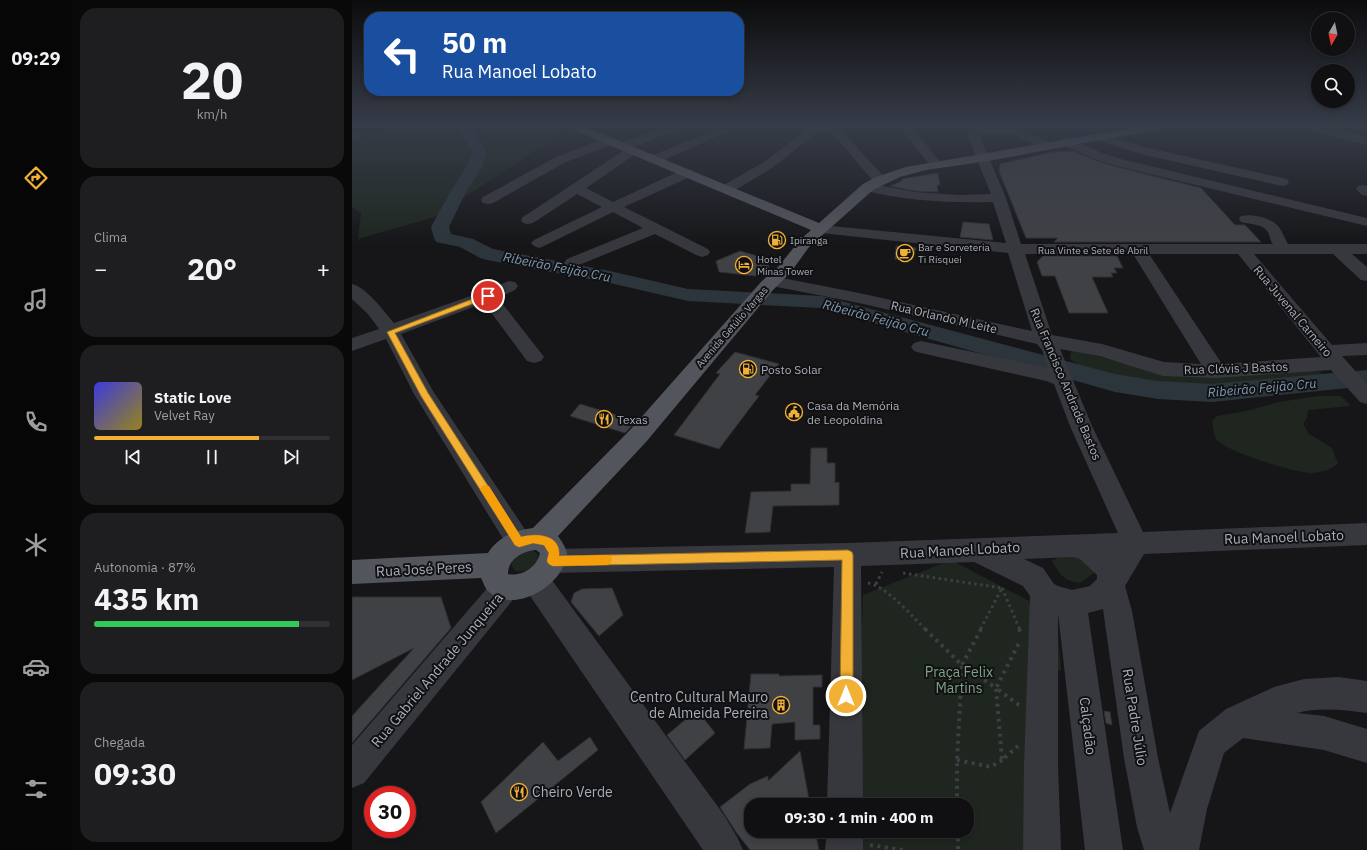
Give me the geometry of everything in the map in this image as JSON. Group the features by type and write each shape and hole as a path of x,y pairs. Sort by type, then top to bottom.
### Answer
{"main road":[{"path":"670,166 821,229"},
{"name":"Avenida Getúlio Vargas","path":"525,562 638,436 770,283 785,269 804,244 874,183 894,174 933,166"},
{"name":"Rua José Peres","path":"352,572 525,562"}],"street":[{"path":"488,200 550,166"},
{"path":"528,220 576,188 606,166"},
{"path":"727,190 767,166"},
{"path":"862,166 874,183 922,197 960,199 999,198"},
{"name":"Rua Francisco Andrade Bastos","path":"986,166 999,198 1047,345 1062,377 1081,426 1136,544"},
{"path":"1132,166 1367,222"},
{"path":"1210,166 1282,182"},
{"path":"539,243 687,173"},
{"path":"576,188 654,229 702,252"},
{"path":"1246,219 1264,223 1271,228 1275,233 1278,243 1284,249"},
{"path":"573,262 654,229"},
{"name":"Rua Vinte e Sete de Abril","path":"821,229 1016,249 1367,249"},
{"name":"Rua Juvenal Carneiro","path":"1242,249 1335,362 1367,397"},
{"path":"1337,249 1367,276"},
{"path":"1139,250 1216,371"},
{"name":"Rua Orlando M Leite","path":"770,283 866,300 1047,345"},
{"path":"352,345 488,296 509,286"},
{"path":"352,289 374,310 391,332 424,394 525,562 711,828 724,850"},
{"path":"488,296 534,357"},
{"name":"Rua Clóvis J Bastos","path":"1047,345 1102,350 1163,369 1216,371 1335,362 1367,349"},
{"path":"921,347 1062,377"},
{"name":"Rua Manoel Lobato","path":"525,562 848,555 1038,546 1136,544 1367,534"},
{"path":"977,549 1049,591 1098,598 1111,584 1136,544"},
{"name":"Rua Padre Júlio","path":"1072,545 1089,551 1100,559 1110,570 1111,584 1118,612 1141,758 1155,827 1163,850"},
{"path":"1038,546 1031,558 1030,567 1049,591 1041,766 1042,850"},
{"path":"845,798 848,555"},
{"name":"Rua Gabriel Andrade Junqueira","path":"352,771 525,562"},
{"name":"Calçadão","path":"1049,591 1104,850"},
{"path":"1180,850 1189,809 1211,743 1238,721 1274,703 1304,695 1339,693 1367,697"},
{"path":"1238,721 1324,733 1367,746"}],"path":[{"path":"876,569 883,570 876,584"},
{"path":"898,572 1002,588"},
{"path":"861,583 876,584 903,607 962,665 1022,708 1023,701"},
{"path":"1002,588 1023,637 1023,644"},
{"path":"957,798 957,760 962,665 1002,588"},
{"path":"1002,760 996,688 1023,637"},
{"path":"957,760 991,767 1021,744"},
{"path":"958,838 958,850"},
{"path":"850,841 903,850"}],"green space":[{"path":"352,166 512,166 443,211 438,216 358,239 361,213 352,207"},
{"path":"1071,351 1083,352 1122,363 1316,370 1328,376 1327,379 1239,386 1212,390 1160,387 1129,383 1101,376 1086,370 1070,359"},
{"path":"1318,396 1341,396 1351,406 1308,410 1307,418 1303,424 1309,434 1332,448 1338,464 1329,469 1312,473 1292,470 1232,450 1216,439 1212,421 1217,416 1246,411 1279,402"},
{"path":"1074,548 1122,553 1080,583 1066,579 1057,570 1052,561"},
{"path":"531,550 537,553 538,557 534,565 522,572 514,570 512,566 513,559 520,554"},
{"name":"Praça Felix Martins","path":"951,560 1052,613 1057,626 1061,670 1057,671 1058,682 1035,850 853,850 854,838 974,838 974,798 855,798 863,595"}],"building":[{"path":"1000,166 1113,166 1201,188 1235,225 1245,225 1261,242 1054,242 1058,238 1026,238 999,171"},
{"path":"938,173 940,185 937,185 938,192 914,191 890,186 902,181 902,179"},
{"path":"963,222 989,224 993,240 960,237"},
{"name":"Bar e Sorveteria Ti Risquei","path":"896,246 916,248 912,260 895,259"},
{"name":"Hotel Minas Tower","path":"740,251 761,257 766,256 770,272 756,276 719,272 716,261"},
{"path":"1043,256 1117,256 1123,268 1114,268 1117,273 1111,273 1113,277 1092,277 1108,313 1069,313 1055,276 1042,276 1037,262"},
{"path":"735,352 779,364 755,395 759,396 719,449 674,435 720,374 716,373"},
{"name":"Texas","path":"580,404 636,421 625,433 570,416"},
{"path":"811,448 827,448 827,463 835,463 835,483 839,482 839,505 773,506 770,532 745,533 751,492 791,491 791,484 810,484"},
{"path":"612,588 623,615 599,636 571,602 574,593 582,589"},
{"path":"352,597 441,597 451,628 352,743 352,716 414,648 352,680"},
{"name":"Centro Cultural Mauro de Almeida Pereira","path":"751,674 779,674 779,676 822,675 822,687 813,687 813,725 820,725 820,739 795,740 795,722 772,724 770,748 744,749"},
{"path":"697,710 715,733 685,760 667,735"},
{"path":"1104,711 1110,712 1112,725 1106,723"},
{"name":"Cheiro Verde","path":"590,737 598,750 496,833 481,802 543,742 558,761"},
{"path":"800,751 809,798 744,798 744,838 816,838 819,850 750,850 736,832 720,807 750,784 768,776 768,781"}],"waterway":[{"name":"Ribeirão Feijão Cru","path":"475,166 458,192 440,227 443,238 466,243 487,254 610,277 688,295 822,302 1115,383 1158,390 1212,393 1367,378"}],"slow traffic":[{"path":"485,489 519,542 533,539 547,541 552,546 554,553 553,561 607,560"}],"place":[{"name":"Ipiranga","path":"777,240"},
{"name":"Bar e Sorveteria Ti Risquei","path":"905,253"},
{"name":"Hotel Minas Tower","path":"744,265"},
{"name":"Posto Solar","path":"748,369"},
{"name":"Casa da Memória de Leopoldina","path":"794,412"},
{"name":"Texas","path":"604,419"},
{"name":"Centro Cultural Mauro de Almeida Pereira","path":"781,705"},
{"name":"Cheiro Verde","path":"519,792"}],"route":[{"path":"488,296 391,332 424,394 519,542 533,539 547,541 552,546 554,553 553,561 848,555 846,696"}]}
